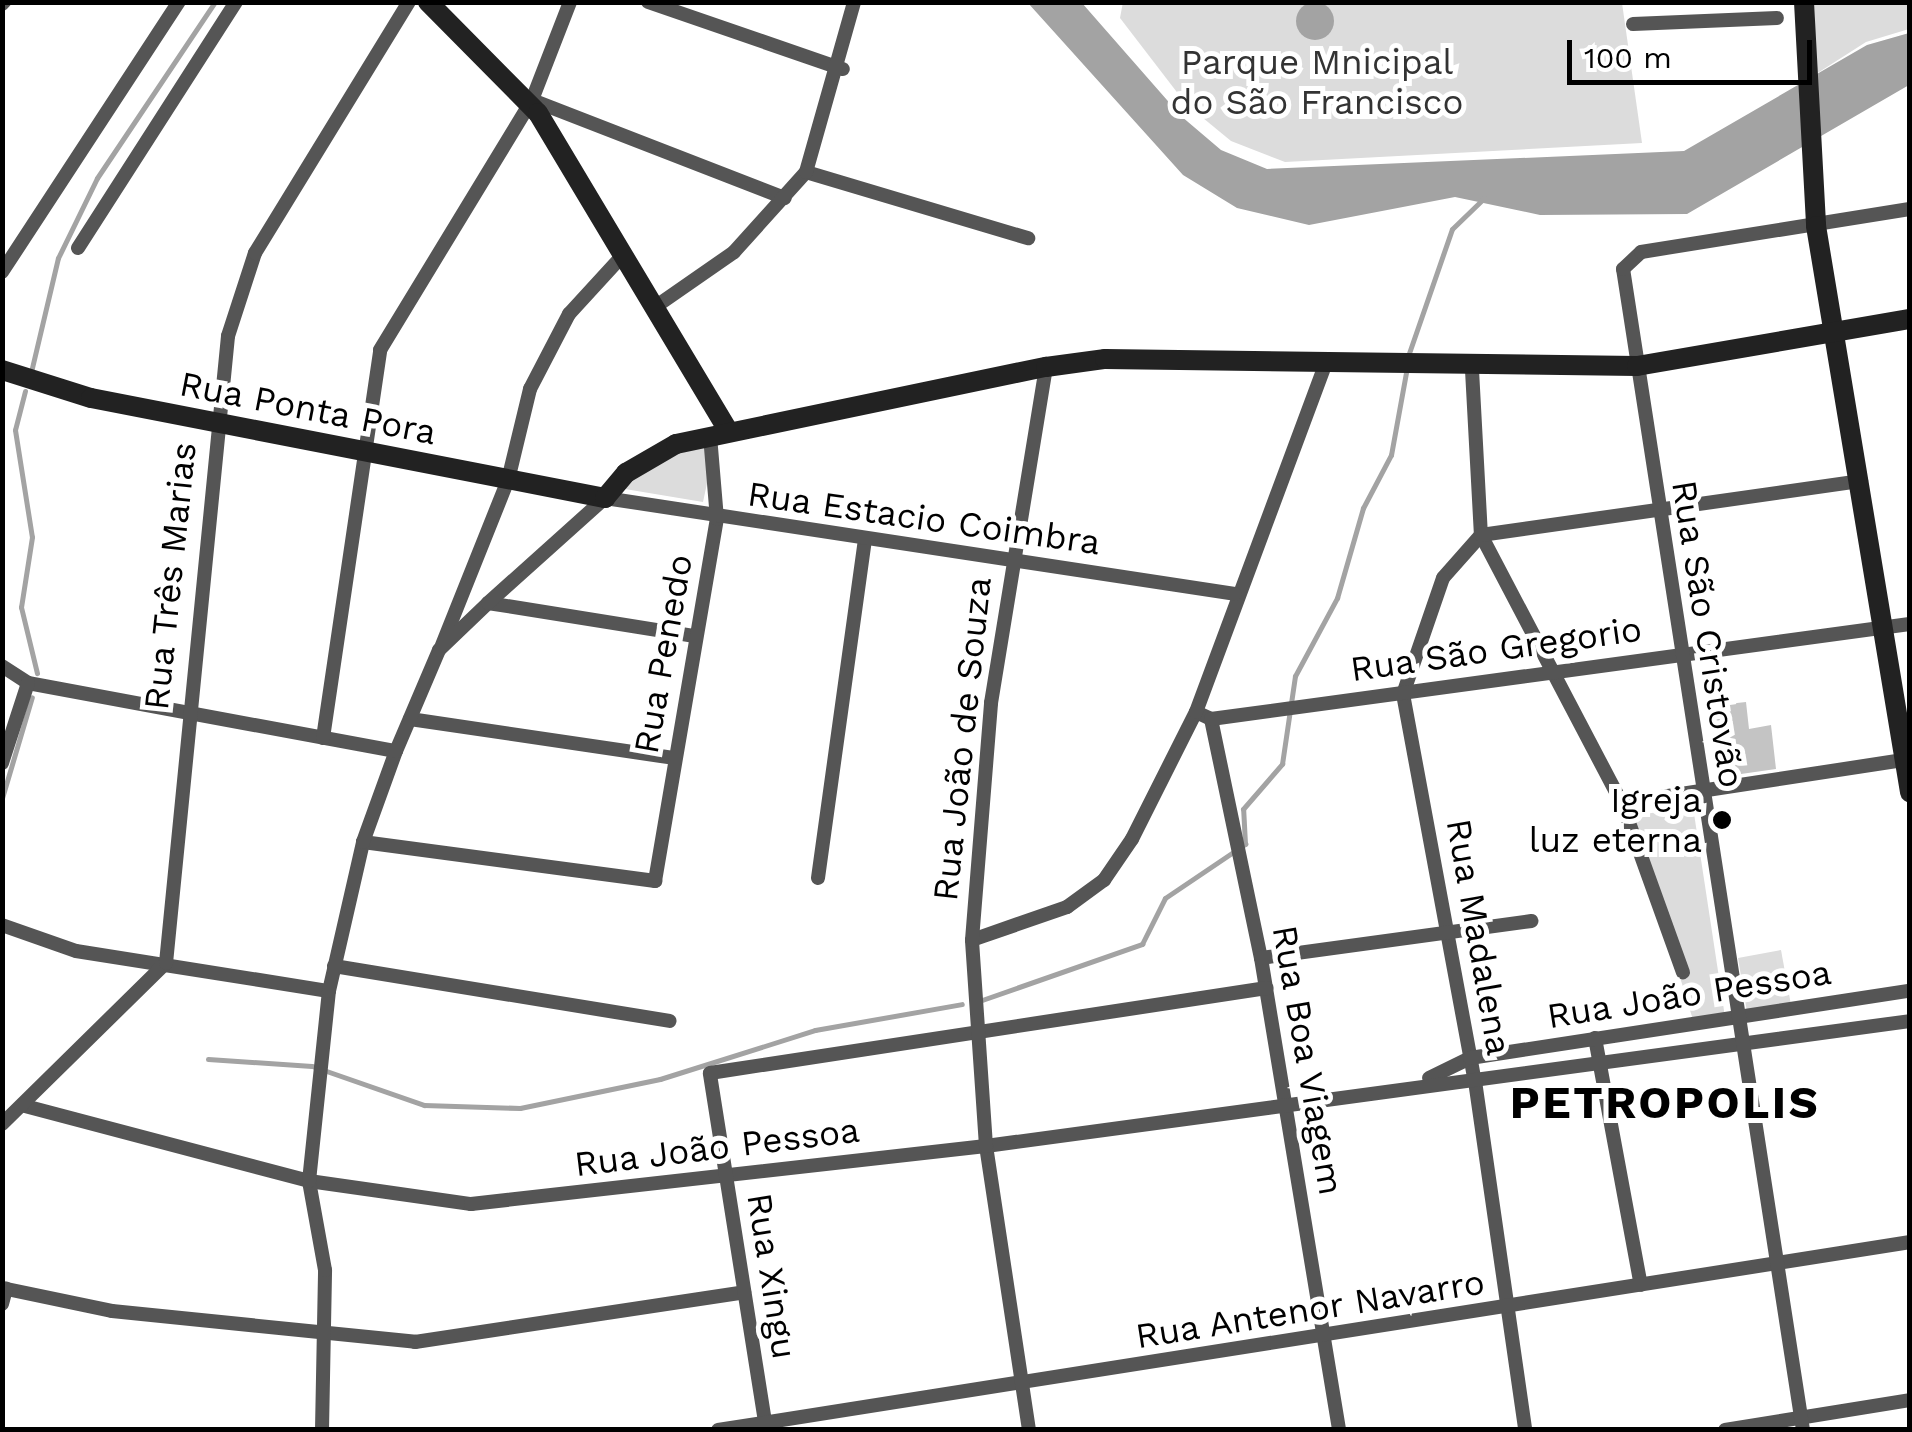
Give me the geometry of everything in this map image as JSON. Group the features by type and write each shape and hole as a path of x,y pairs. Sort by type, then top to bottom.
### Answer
{"street":[{"path":"2,272 179,2"},
{"path":"78,248 236,2"},
{"name":"Rua Três Marias","path":"166,963 186,712 215,422 228,336 254,254 409,2"},
{"path":"428,2 531,101 655,307 720,434"},
{"path":"323,738 372,376 398,312 531,101 570,2"},
{"path":"648,2 843,69"},
{"path":"655,307 734,252 806,172 843,69 854,2"},
{"path":"1674,2 1674,22"},
{"path":"1805,6 1816,226 1837,330 1910,792"},
{"path":"1633,24 1777,18"},
{"path":"531,101 785,198"},
{"path":"806,172 1028,238"},
{"path":"1816,226 1910,209"},
{"name":"Rua São Cristovão","path":"1802,1423 1781,1264 1636,366 1626,262 1816,226"},
{"path":"322,1430 327,1339 309,1182 329,990 363,842 396,751 508,480 550,348 624,254"},
{"path":"440,650 648,458 720,434 1046,366 1105,359 1472,370 1636,366 1910,318"},
{"path":"972,940 1067,906 1104,880 1204,715 1235,594 1325,365"},
{"name":"Rua João de Souza","path":"1029,1430 986,1146 972,940 977,810 1012,560 1046,366"},
{"name":"Rua Ponta Pora","path":"2,370 215,422 605,498"},
{"path":"1472,370 1481,536 1548,671 1622,804 1682,972"},
{"name":"Rua Penedo","path":"363,842 654,881 693,636 717,519 720,434"},
{"path":"1481,536 1861,481"},
{"name":"Rua Estacio Coimbra","path":"605,498 717,519 1235,594"},
{"name":"Rua Madalena","path":"1481,536 1443,578 1403,694 1475,1081 1526,1430"},
{"path":"818,878 865,539"},
{"path":"488,603 693,636"},
{"name":"Rua São Gregorio","path":"1204,715 1280,710 1910,624"},
{"path":"2,666 28,683 396,751"},
{"path":"2,763 28,683"},
{"name":"Rua Boa Viagem","path":"1204,715 1236,839 1289,1102 1339,1430"},
{"path":"410,719 675,758"},
{"path":"1622,804 1907,760"},
{"path":"1261,958 1531,921"},
{"path":"2,924 76,950 329,990"},
{"path":"2,1124 166,963"},
{"path":"334,966 670,1021"},
{"path":"976,1031 1267,988"},
{"name":"Rua João Pessoa","path":"1424,1081 1470,1058 1910,991"},
{"name":"Rua João Pessoa","path":"24,1106 309,1182 471,1204 986,1146 1424,1081 1475,1081 1910,1021"},
{"name":"Rua Xingu","path":"766,1426 710,1073 976,1031"},
{"path":"1595,1038 1641,1285"},
{"name":"Rua Antenor Navarro","path":"718,1430 1022,1386 1910,1242"},
{"path":"4,1294 327,1339 415,1342 744,1292"},
{"path":"1724,1430 1802,1423 1910,1400"}],"green space":[{"name":"Parque Mnicipal do São Francisco","path":"1123,2 1622,3 1642,143 1285,162 1231,141 1186,104 1120,18"},
{"path":"1814,3 1909,3 1909,29 1866,42 1816,74"},
{"path":"717,437 703,502 619,488 646,464"},
{"path":"1693,807 1725,1017 1693,1020 1631,816"},
{"path":"1781,950 1791,1005 1747,1012 1738,958"}],"shaded area":[{"path":"1315,2 1329,7 1334,21 1329,35 1315,40 1301,35 1296,21 1301,7"},
{"path":"1028,3 1082,3 1181,116 1221,150 1267,169 1684,151 1867,45 1909,33 1909,85 1687,214 1540,215 1455,197 1309,225 1237,208 1183,175"}],"building":[{"path":"1746,702 1749,729 1771,725 1776,769 1720,777 1710,706"}],"waterway":[{"path":"31,372 58,258 97,178 215,2"},
{"path":"1408,356 1452,229 1484,198"},
{"path":"982,1000 1142,944 1165,898 1245,844 1243,809 1282,764 1295,676 1337,598 1363,508 1391,455 1407,367"},
{"path":"25,391 15,430 32,537 21,607 37,673"},
{"path":"2,798 32,697"},
{"path":"208,1059 312,1066 424,1105 520,1108 660,1079 815,1030 962,1004"}],"place":[{"name":"Igreja luz eterna","path":"1722,820"}],"district":[{"name":"PETROPOLIS","path":"1665,1103"}]}
